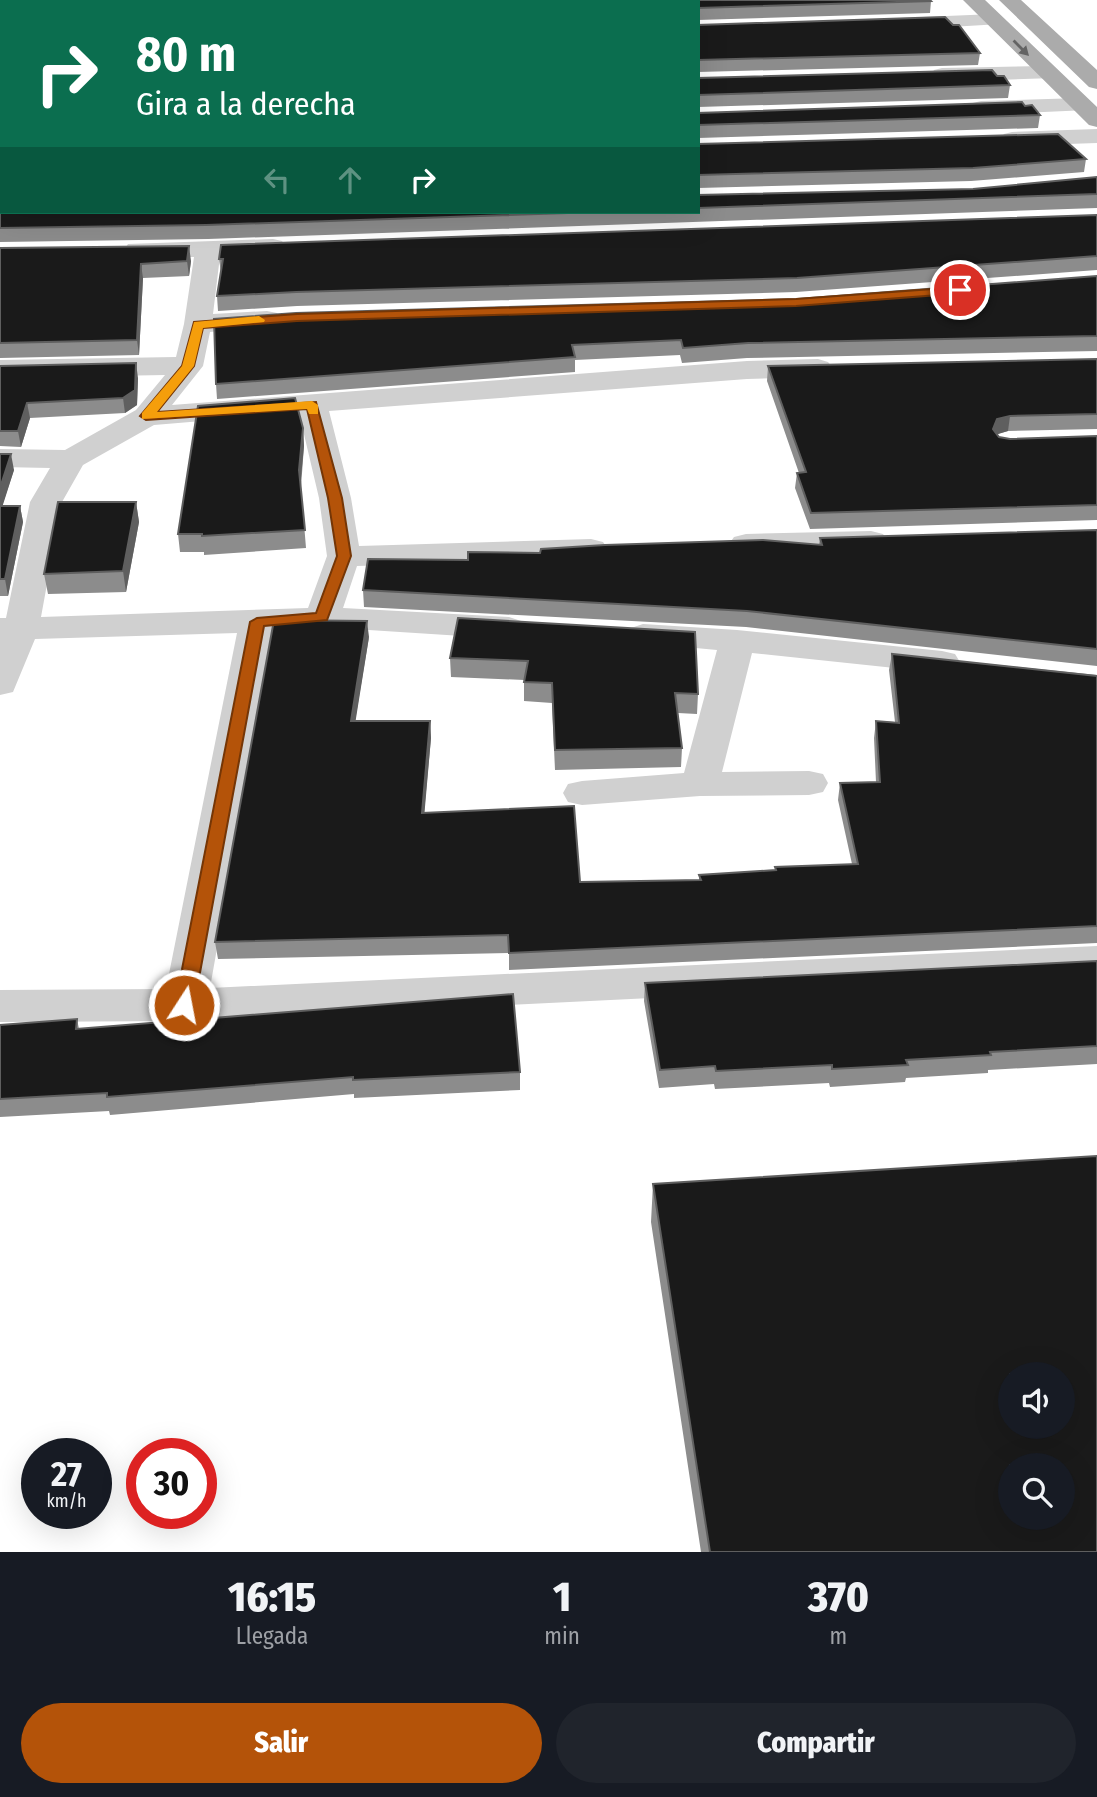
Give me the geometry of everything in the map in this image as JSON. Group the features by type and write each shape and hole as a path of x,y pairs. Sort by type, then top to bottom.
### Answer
{"main road":[{"path":"973,0 1089,113"},
{"path":"1009,0 1097,82"}],"street":[{"path":"876,24 995,20"},
{"path":"916,75 1046,73"},
{"path":"958,109 1089,113"},
{"path":"987,139 1097,136"},
{"path":"111,251 291,247"},
{"path":"0,684 11,629 46,502 71,459 146,416 188,366 198,324 208,250"},
{"path":"198,324 297,317"},
{"path":"0,369 188,366"},
{"path":"146,416 747,370 841,368"},
{"path":"312,405 335,498 344,556 322,617"},
{"path":"0,458 71,459"},
{"path":"714,545 900,540"},
{"path":"344,556 618,548"},
{"path":"11,629 257,622 322,617 543,629"},
{"path":"184,1005 257,622"},
{"path":"612,634 737,640 972,666"},
{"path":"700,784 737,640"},
{"path":"582,793 700,784 809,783"},
{"path":"0,1006 184,1005 1097,961"}],"building":[{"path":"700,0 931,1 700,8"},
{"path":"945,17 953,25 959,25 980,53 700,60 700,25"},
{"path":"992,70 997,76 1004,76 1010,85 700,95 700,78"},
{"path":"1022,102 1025,106 1032,105 1040,115 700,125 700,113"},
{"path":"1058,134 1086,159 973,168 700,175 700,144"},
{"path":"1097,177 1097,194 700,208 700,195 973,189"},
{"path":"0,214 539,214 206,225 0,228"},
{"path":"1097,215 1097,256 797,278 217,296 223,259 219,259 221,245"},
{"path":"189,246 187,261 141,264 137,340 0,343 0,248"},
{"path":"1097,276 1097,336 748,343 683,348 681,340 572,345 575,357 216,384 214,319 296,313 797,299"},
{"path":"1097,359 1097,414 1010,416 997,419 993,429 999,437 1010,439 1097,436 1097,505 811,513 797,473 806,472 768,366"},
{"path":"136,363 135,390 123,398 27,403 18,431 0,431 0,366"},
{"path":"295,398 303,428 299,470 305,530 202,536 178,534 198,406"},
{"path":"0,454 11,454 0,488"},
{"path":"58,502 136,502 123,571 44,574"},
{"path":"0,506 20,506 5,579 0,579"},
{"path":"1097,530 1097,649 747,611 363,590 368,559 468,560 468,552 540,553 541,549 605,545 763,540 822,545 820,538"},
{"path":"458,618 695,632 698,694 675,693 682,748 555,750 552,683 524,682 528,661 450,658"},
{"path":"274,620 367,621 351,721 430,721 422,813 574,806 580,882 701,880 699,875 776,870 775,867 858,864 840,783 880,782 876,721 899,723 892,654 1097,676 1097,926 509,953 508,935 215,942"},
{"path":"1097,961 1097,1046 990,1052 991,1055 906,1060 908,1065 832,1069 832,1065 716,1071 715,1066 660,1070 645,983"},
{"path":"513,994 520,1072 353,1080 353,1077 107,1097 107,1093 0,1099 0,1025 77,1019 76,1029"},
{"path":"1097,1156 1097,1552 710,1552 653,1184"}],"slow traffic":[{"path":"259,320 198,324 188,366 146,416 312,405 314,412"}],"route":[{"path":"184,1005 257,622 322,617 344,556 335,498 312,405 146,416 188,366 198,324 297,317 796,303 960,290"}]}
